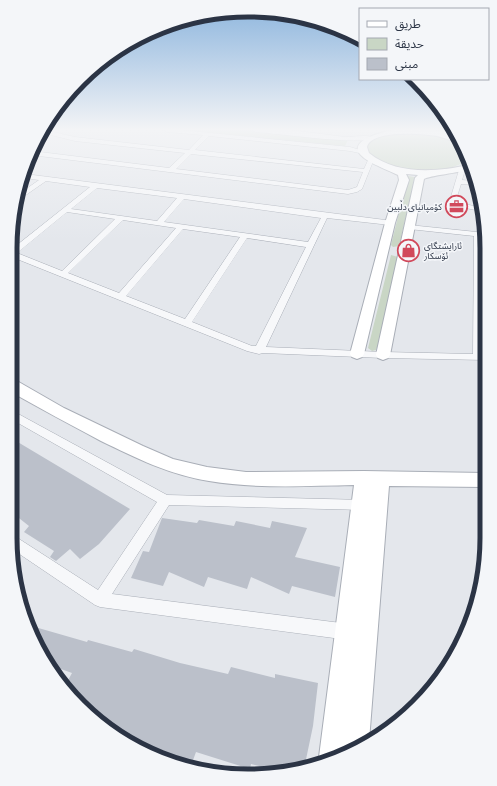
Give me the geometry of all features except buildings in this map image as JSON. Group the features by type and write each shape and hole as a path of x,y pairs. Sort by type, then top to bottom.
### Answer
{"street":[{"path":"144,167 348,192 359,189 369,167"},
{"path":"171,170 175,167"},
{"path":"327,167 367,171"},
{"path":"390,167 436,173"},
{"path":"357,354 390,223 404,180 401,173 390,167"},
{"path":"383,356 404,251 421,177 427,174 465,168"},
{"path":"465,168 458,182 453,200 457,204 477,208"},
{"path":"28,177 324,216 390,223"},
{"path":"24,194 45,179"},
{"path":"458,182 470,183"},
{"path":"17,249 95,186"},
{"path":"159,223 182,197"},
{"path":"65,210 310,244"},
{"path":"259,351 324,216"},
{"path":"63,274 121,218"},
{"path":"121,297 182,226"},
{"path":"409,228 480,235"},
{"path":"187,323 246,235"},
{"path":"384,248 404,251"},
{"path":"17,255 259,351 383,356 480,356"},
{"path":"17,389 137,451 170,465 206,474 246,479 372,478 480,480"},
{"path":"17,417 165,500 369,506"},
{"path":"334,752 356,633 372,478"},
{"path":"100,600 165,500"},
{"path":"17,545 100,600 356,633"},
{"path":"355,743 356,633"}],"green space":[{"path":"395,167 453,167 439,170"},
{"path":"408,176 415,177 399,246 393,247 391,245"},
{"path":"391,255 398,257 378,345 376,350 372,351 368,348"}],"place":[{"name":"کۆمپانیای دڵبین","path":"457,207"},
{"name":"ئارایشتگای ئۆسکار","path":"408,251"}]}
